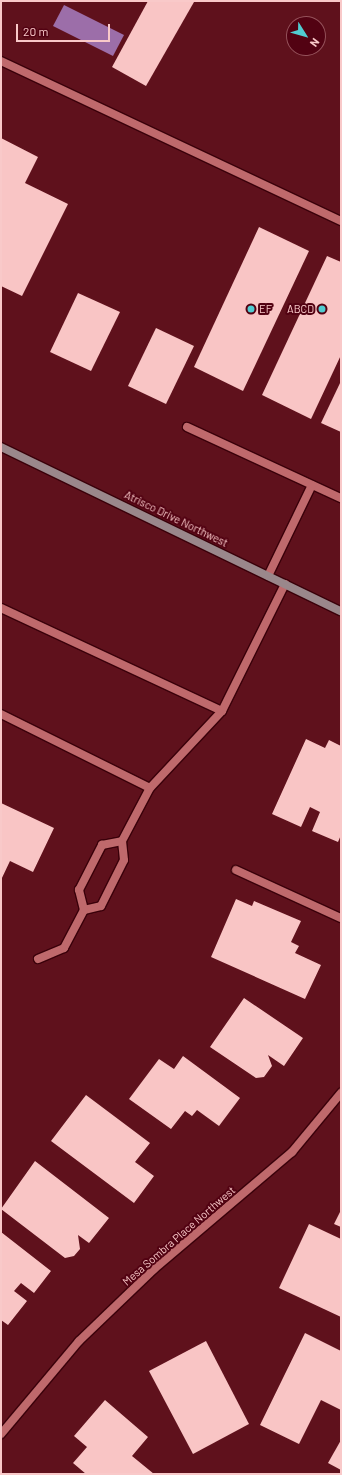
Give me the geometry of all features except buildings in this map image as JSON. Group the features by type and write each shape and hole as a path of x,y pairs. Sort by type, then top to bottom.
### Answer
{"street":[{"path":"1,61 341,221"},
{"path":"187,427 341,498"},
{"name":"Atrisco Drive Northwest","path":"1,447 341,611"},
{"path":"268,576 312,484"},
{"path":"84,910 101,906 124,860 122,841 150,788 222,711 285,584"},
{"path":"1,608 222,711"},
{"path":"1,714 150,788"},
{"path":"38,959 64,948 84,910 79,890 102,846 122,841"},
{"path":"236,870 341,918"},
{"name":"Mesa Sombra Place Northwest","path":"1,1434 79,1341 154,1269 292,1152 341,1093"}],"shaded area":[{"path":"64,5 124,35 113,56 53,26"}],"place":[{"name":"EF","path":"251,309"},
{"name":"ABCD","path":"322,309"}]}
